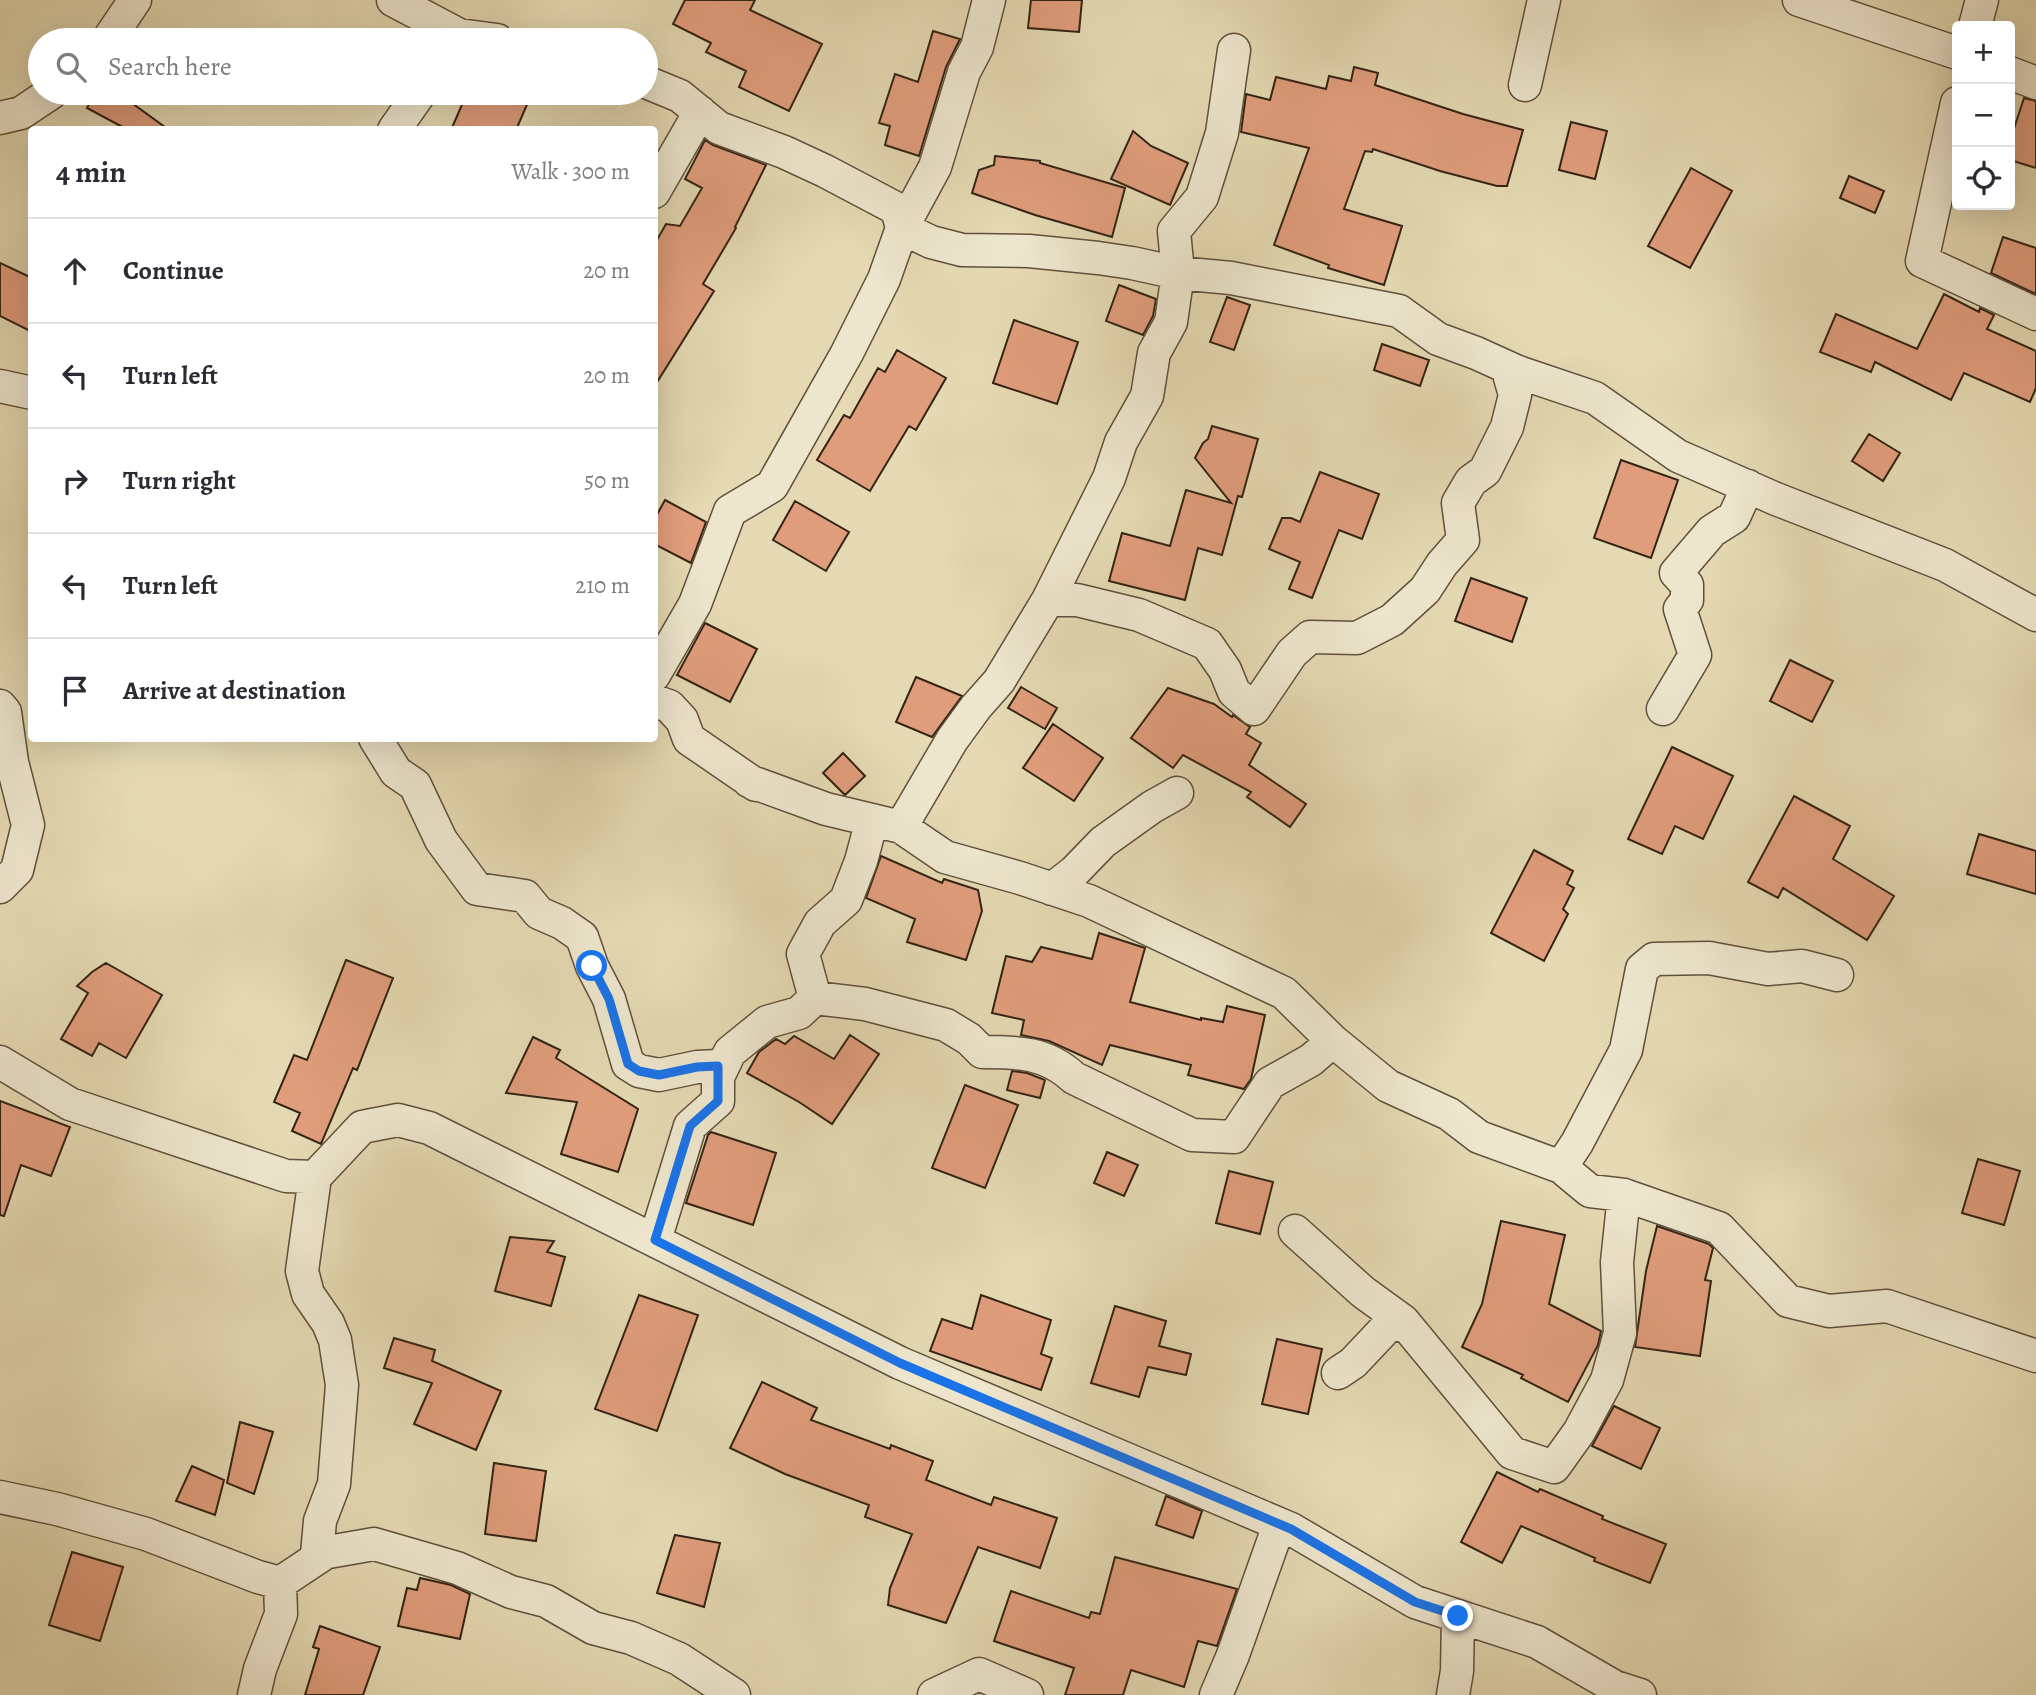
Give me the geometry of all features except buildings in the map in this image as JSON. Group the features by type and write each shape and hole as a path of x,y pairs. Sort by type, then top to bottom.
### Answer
{"street":[{"path":"115,28 135,0"},
{"path":"393,0 441,28"},
{"path":"658,668 695,604 730,511 772,486 847,353 884,279 902,228 935,167 964,72 977,47 989,0"},
{"path":"1525,85 1544,0"},
{"path":"1799,0 1952,51"},
{"path":"1976,21 1982,0"},
{"path":"815,998 803,954 820,923 846,900 861,860 976,707 999,681 1048,600 1109,478 1121,442 1147,396 1154,353 1171,322 1178,273 1174,231 1202,197 1222,133 1234,50"},
{"path":"2015,75 2036,83"},
{"path":"658,87 680,96 719,128 784,152 897,208 902,228"},
{"path":"0,118 21,113 33,105"},
{"path":"397,126 412,105"},
{"path":"658,185 700,112"},
{"path":"1952,126 1922,261 2036,314"},
{"path":"902,228 931,242 962,250 1029,251 1098,258 1178,273 1231,278 1399,312 1438,339 1595,398 1678,456 1776,499 1945,565 2036,615"},
{"path":"1048,600 1077,600 1139,615 1207,644 1225,670 1234,692 1254,709 1292,653 1310,637 1357,638 1392,620 1425,590 1442,564 1463,540 1458,503 1471,481 1485,471 1507,427 1515,395 1507,367"},
{"path":"0,386 28,392"},
{"path":"1663,709 1695,655 1680,609 1687,600 1687,585 1676,573 1712,531 1734,517 1748,486"},
{"path":"658,702 669,706 682,720 689,739 752,783 826,809 887,823 945,857 1088,901 1284,992 1333,1041 1388,1086 1449,1114 1479,1137 1560,1167 1590,1191 1624,1195 1720,1228 1788,1301 1829,1311 1887,1306 2036,1356"},
{"path":"0,706 5,712 12,762 28,825 17,870 0,887"},
{"path":"377,742 396,772 415,785 441,840 477,889 525,896 539,913 562,923 582,937 592,966 609,999 628,1064 639,1071 659,1075 697,1067 718,1066 718,1101 690,1126 655,1240"},
{"path":"1052,889 1103,842 1152,807 1177,793"},
{"path":"1560,1167 1577,1143 1626,1050 1642,969 1654,959 1709,958 1768,968 1802,966 1837,975"},
{"path":"718,1077 730,1052 766,1022 799,1013 815,998 865,1004 946,1025 982,1052 1034,1055 1064,1069 1074,1078 1192,1135 1234,1137 1270,1083 1311,1060 1333,1041"},
{"path":"0,1062 70,1104 286,1176 315,1177"},
{"path":"733,1695 679,1659 631,1639 593,1628 546,1601 511,1592 457,1568 374,1544 317,1554 320,1521 334,1483 342,1385 335,1340 328,1323 308,1294 302,1271 315,1177 362,1128 398,1120 429,1128 900,1363 1291,1529 1415,1602 1537,1642 1615,1687 1640,1695"},
{"path":"1295,1231 1363,1292 1403,1321 1512,1453 1554,1467 1579,1432 1607,1380 1620,1333 1617,1262 1624,1195"},
{"path":"1338,1373 1353,1363 1386,1328 1403,1321"},
{"path":"0,1497 57,1509 146,1534 280,1583 325,1553"},
{"path":"1216,1695 1233,1655 1274,1539 1277,1523"},
{"path":"254,1695 260,1669 281,1614 280,1583"},
{"path":"1453,1695 1457,1671 1458,1616"},
{"path":"933,1695 979,1674 1027,1695"}],"route":[{"path":"592,966 609,999 628,1064 639,1071 659,1075 697,1067 718,1066 718,1101 690,1126 655,1240 900,1363 1291,1529 1415,1602 1458,1616"}]}
